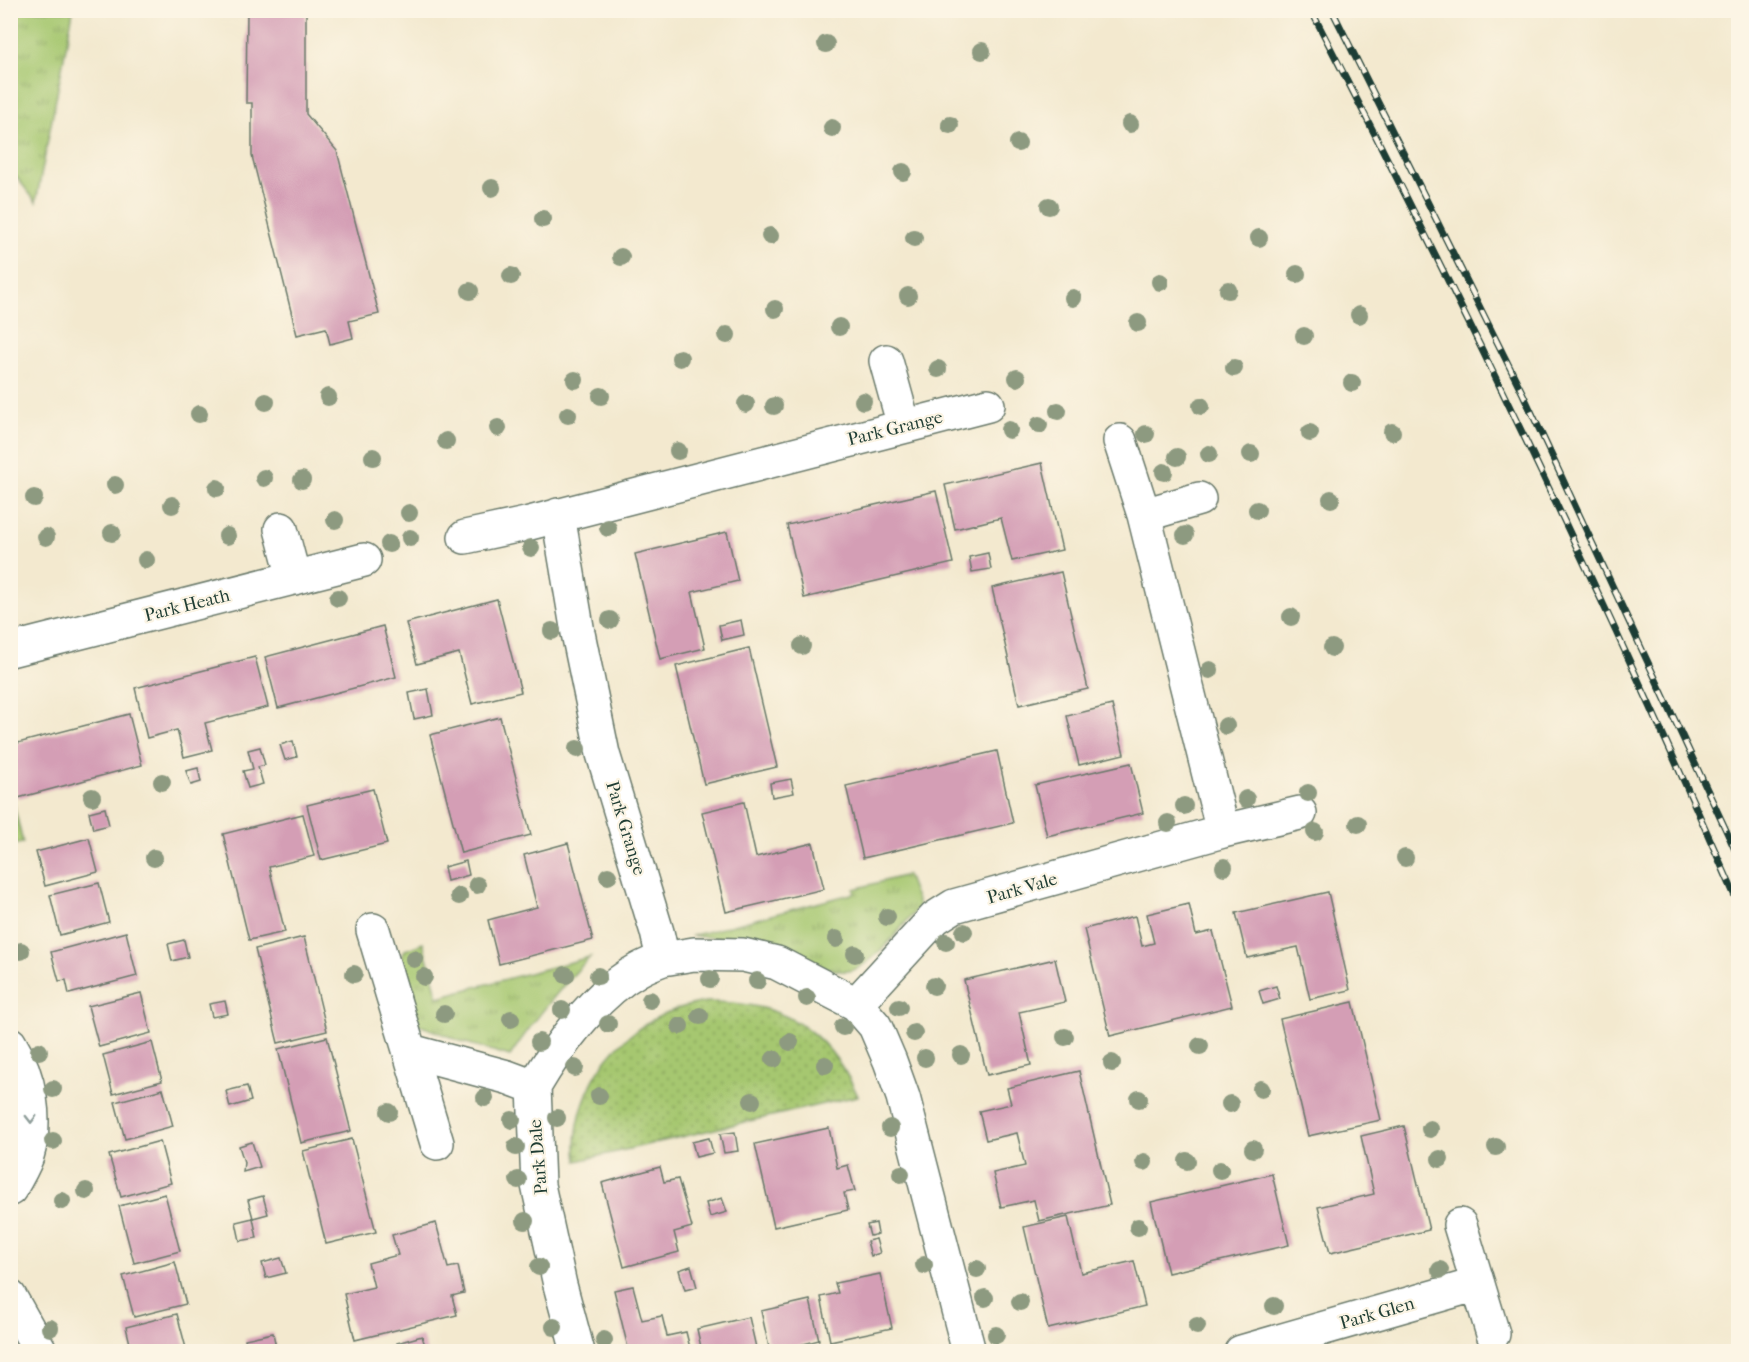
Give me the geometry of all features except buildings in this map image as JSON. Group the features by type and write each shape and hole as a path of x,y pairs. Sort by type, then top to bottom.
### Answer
{"street":[{"path":"886,361 904,426"},
{"name":"Park Grange","path":"465,537 988,405"},
{"path":"1120,441 1144,515 1223,831"},
{"path":"1144,515 1199,499"},
{"name":"Park Grange","path":"558,515 578,633 603,754 657,932 663,959"},
{"path":"281,529 294,578"},
{"name":"Park Heath","path":"10,650 364,560"},
{"name":"Park Vale","path":"856,1004 935,918 954,906 1223,831 1300,813"},
{"path":"373,930 437,1143"},
{"path":"410,1051 507,1077 534,1087 556,1049 598,1002 637,970 663,959 694,954 743,956 777,963 856,1004 875,1026 903,1097 969,1352"},
{"path":"10,1044 23,1071 30,1094 32,1119 27,1156 10,1189"},
{"name":"Park Dale","path":"534,1087 538,1185 578,1352"},
{"path":"1461,1225 1492,1334"},
{"name":"Park Glen","path":"1241,1352 1478,1284"},
{"path":"10,1297 41,1352"}],"green space":[{"path":"11,10 73,11 36,202 11,170"},
{"path":"10,789 23,843 11,845 10,845"},
{"path":"907,875 919,906 897,933 868,962 848,971 829,969 765,943 691,936 855,893 854,889"},
{"path":"423,943 438,997 590,957 568,980 510,1056 463,1042 419,1025 412,1014 400,958 405,950"},
{"path":"706,1002 757,1007 779,1013 798,1023 816,1036 831,1052 858,1096 577,1161 577,1131 584,1102 603,1065 631,1035 648,1023 685,1006"},
{"path":"11,1073 18,1108 11,1151"}],"railway":[{"path":"1311,10 1368,120 1532,453 1637,677 1738,903"},
{"path":"1332,10 1523,394 1738,856"}]}
